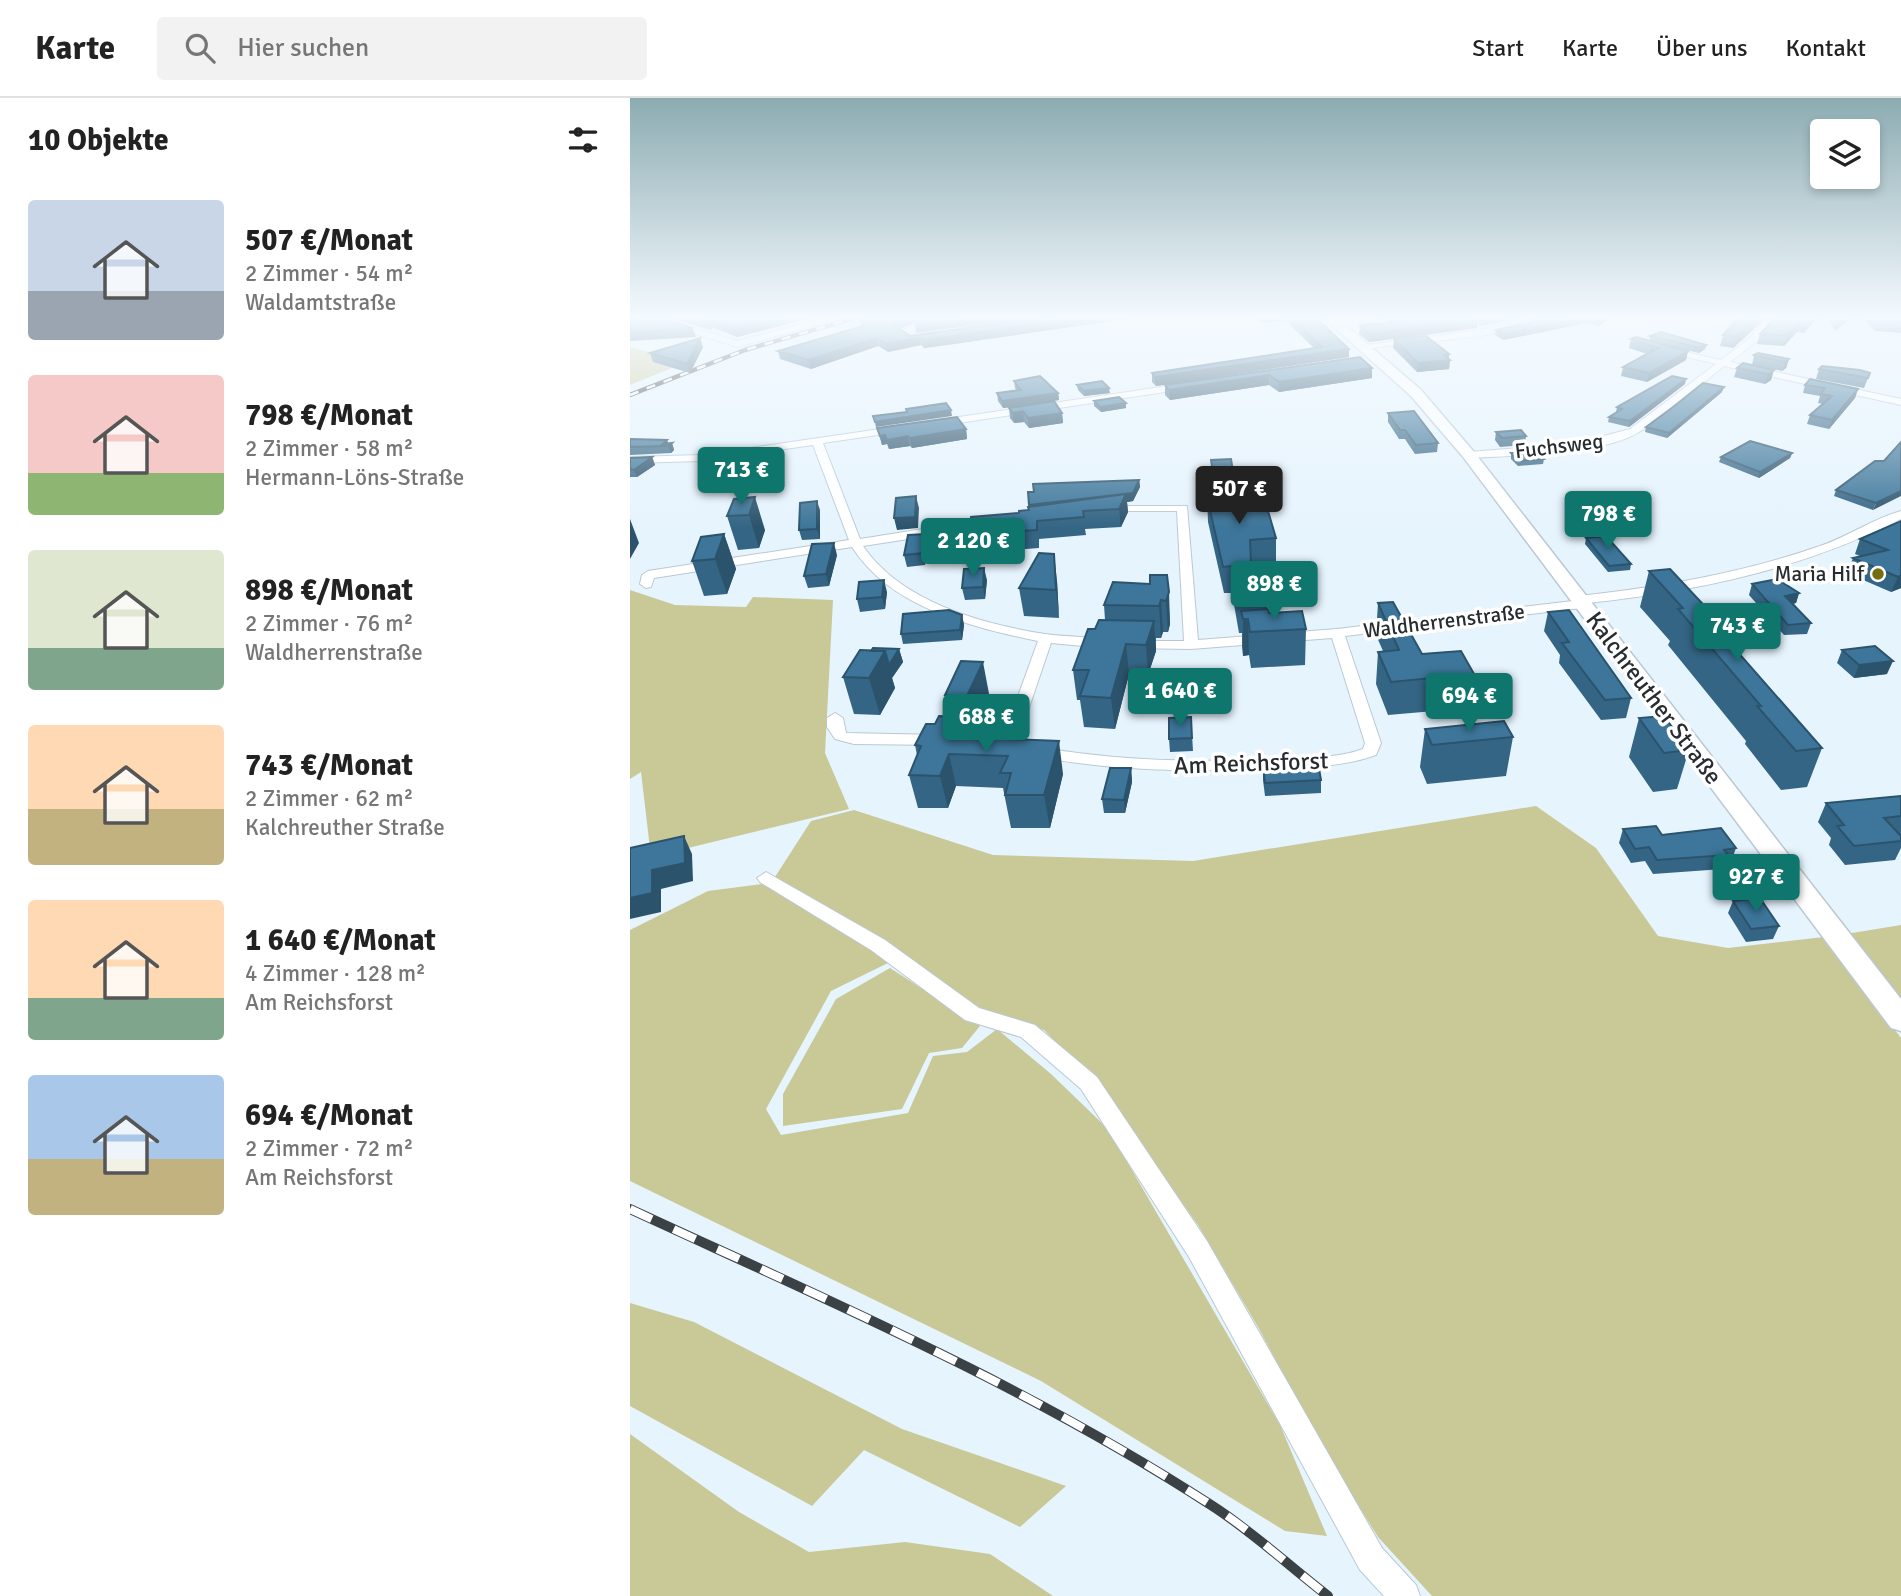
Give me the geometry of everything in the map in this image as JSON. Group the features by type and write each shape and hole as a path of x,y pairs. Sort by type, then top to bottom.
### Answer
{"street":[{"path":"928,425 1177,388"},
{"name":"Kalchreuther Straße","path":"1410,388 1469,455 1901,1020"},
{"name":"Fuchsweg","path":"1469,455 1578,447 1615,439 1642,427 1687,388"},
{"path":"1835,388 1901,402"},
{"path":"630,460 683,460 916,427"},
{"name":"Waldherrenstraße","path":"817,442 856,543 877,570 926,602 954,615 1046,638 1100,644 1191,645 1337,633 1651,591 1741,573 1800,557 1847,540 1901,514"},
{"path":"1087,510 1122,506 1183,508 1191,645"},
{"path":"646,584 648,575 1010,520"},
{"name":"Am Reichsforst","path":"1046,638 1001,746 1064,759 1202,768 1357,757 1370,752 1373,743 1337,633"},
{"path":"835,718 835,727 840,736 853,739 955,740"},
{"path":"766,877 878,945 972,1014 1028,1031 1088,1083 1198,1249 1371,1559 1405,1596"}],"shaded area":[{"path":"630,590 675,605 746,607 753,597 833,600 825,753 849,809 651,857 641,772 630,779"},
{"path":"1536,806 1596,848 1658,936 1728,948 1824,937 1901,1038 1901,1596 1432,1596 1378,1537 1322,1447 1258,1327 1198,1225 1096,1084 1044,1030 985,1014 775,877 811,821 854,810 993,855 1193,861"},
{"path":"762,884 836,922 888,963 831,991 766,1109 781,1135 908,1113 933,1056 967,1052 997,1029 1051,1074 1108,1129 1280,1425 1327,1536 1285,1531 1041,1381 630,1181 630,930 708,891"},
{"path":"1901,925 1901,1001 1846,934"},
{"path":"890,968 980,1026 962,1048 929,1053 902,1109 783,1126 783,1094 836,999"},
{"path":"630,1303 694,1322 902,1429 1066,1486 1020,1527 864,1450 812,1506 630,1406"},
{"path":"630,1434 739,1512 809,1552 905,1542 990,1554 1053,1596 630,1596"}],"building":[{"path":"1019,388 1053,388 1058,393 1002,401 997,393 1021,390"},
{"path":"1080,388 1109,388 1084,391"},
{"path":"1651,388 1674,388 1630,421 1609,417 1622,409 1617,407"},
{"path":"1697,388 1723,388 1669,433 1646,427"},
{"path":"1825,388 1858,389 1832,420 1810,415 1832,396 1821,394"},
{"path":"1119,397 1126,403 1100,407 1094,401"},
{"path":"1054,401 1062,413 1028,418 1023,411 1013,413 1009,408"},
{"path":"946,403 951,410 875,422 873,416 907,412 906,409"},
{"path":"1414,411 1438,443 1416,445 1405,430 1400,430 1388,413"},
{"path":"957,417 966,429 887,440 885,435 880,436 877,428"},
{"path":"1521,430 1526,436 1502,438 1496,432"},
{"path":"630,439 667,440 663,444 672,443 668,446 630,447"},
{"path":"1750,441 1792,453 1760,472 1721,457"},
{"path":"1901,442 1901,491 1876,503 1836,490 1875,461 1884,461"},
{"path":"1537,452 1544,459 1518,461 1511,453"},
{"path":"652,457 634,470 630,469 630,458"},
{"path":"1231,459 1233,472 1254,471 1259,495 1263,494 1276,538 1250,540 1252,585 1265,584 1267,604 1239,606 1231,566 1223,567 1207,497 1217,497 1211,460"},
{"path":"1139,480 1133,493 1029,505 1028,492 1034,492 1033,484"},
{"path":"1126,494 1119,509 1083,511 1084,517 1037,521 1037,530 970,534 971,517 1019,513 1029,510 1028,507"},
{"path":"916,496 915,517 894,518 896,498"},
{"path":"755,497 749,515 727,516 734,499"},
{"path":"817,501 817,529 799,530 800,503"},
{"path":"1901,521 1901,575 1898,577 1853,558 1888,550 1860,539"},
{"path":"724,534 715,559 692,561 701,537"},
{"path":"926,534 923,553 904,555 908,535"},
{"path":"1606,536 1631,564 1609,566 1586,538"},
{"path":"834,543 826,574 804,576 812,544"},
{"path":"1039,553 1054,554 1056,590 1019,588"},
{"path":"984,568 983,587 962,588 964,569"},
{"path":"1670,569 1714,616 1707,617 1822,748 1796,751 1757,706 1761,706 1678,609 1683,608 1649,571"},
{"path":"1150,575 1167,575 1169,592 1166,601 1161,600 1159,606 1104,605 1113,582 1150,584"},
{"path":"1777,579 1799,593 1785,596 1811,623 1788,625 1752,584"},
{"path":"884,580 882,597 857,599 859,582"},
{"path":"1393,602 1422,654 1461,651 1474,674 1391,682 1378,652 1399,650 1378,603"},
{"path":"1268,609 1269,613 1302,611 1306,629 1250,632 1248,619 1243,619 1241,611"},
{"path":"949,610 962,615 960,630 901,634 903,614"},
{"path":"1569,610 1631,698 1605,700 1562,643 1569,642 1548,612"},
{"path":"1099,620 1154,621 1146,645 1126,644 1111,698 1080,696 1089,670 1073,670 1088,629 1095,629"},
{"path":"1875,646 1893,661 1859,665 1842,650"},
{"path":"873,648 899,649 889,665 885,651 871,651"},
{"path":"860,650 885,651 869,678 843,677"},
{"path":"961,661 983,662 967,696 945,695"},
{"path":"939,716 962,717 958,725 986,726 981,738 1059,741 1044,795 1005,795 1011,773 1000,773 1008,756 949,754 940,776 909,775 921,746 915,745 926,724 935,724"},
{"path":"1664,716 1689,750 1664,753 1639,718"},
{"path":"1191,717 1192,738 1169,739 1169,718"},
{"path":"1504,721 1513,737 1432,745 1425,729"},
{"path":"1318,763 1321,780 1265,783 1263,766"},
{"path":"1110,768 1131,768 1124,800 1102,799"},
{"path":"1901,796 1901,816 1884,818 1901,836 1901,841 1854,846 1837,826 1844,825 1826,803"},
{"path":"1656,826 1662,835 1721,828 1736,848 1724,850 1728,855 1657,860 1649,847 1635,849 1623,829"},
{"path":"684,836 685,863 652,870 652,893 630,898 630,848"},
{"path":"1760,898 1779,926 1751,929 1733,901"}],"railway":[{"path":"630,395 648,388"},
{"path":"630,1209 926,1346 1071,1421 1226,1515 1328,1596"}],"place":[{"name":"Maria Hilf","path":"1878,574"}]}
